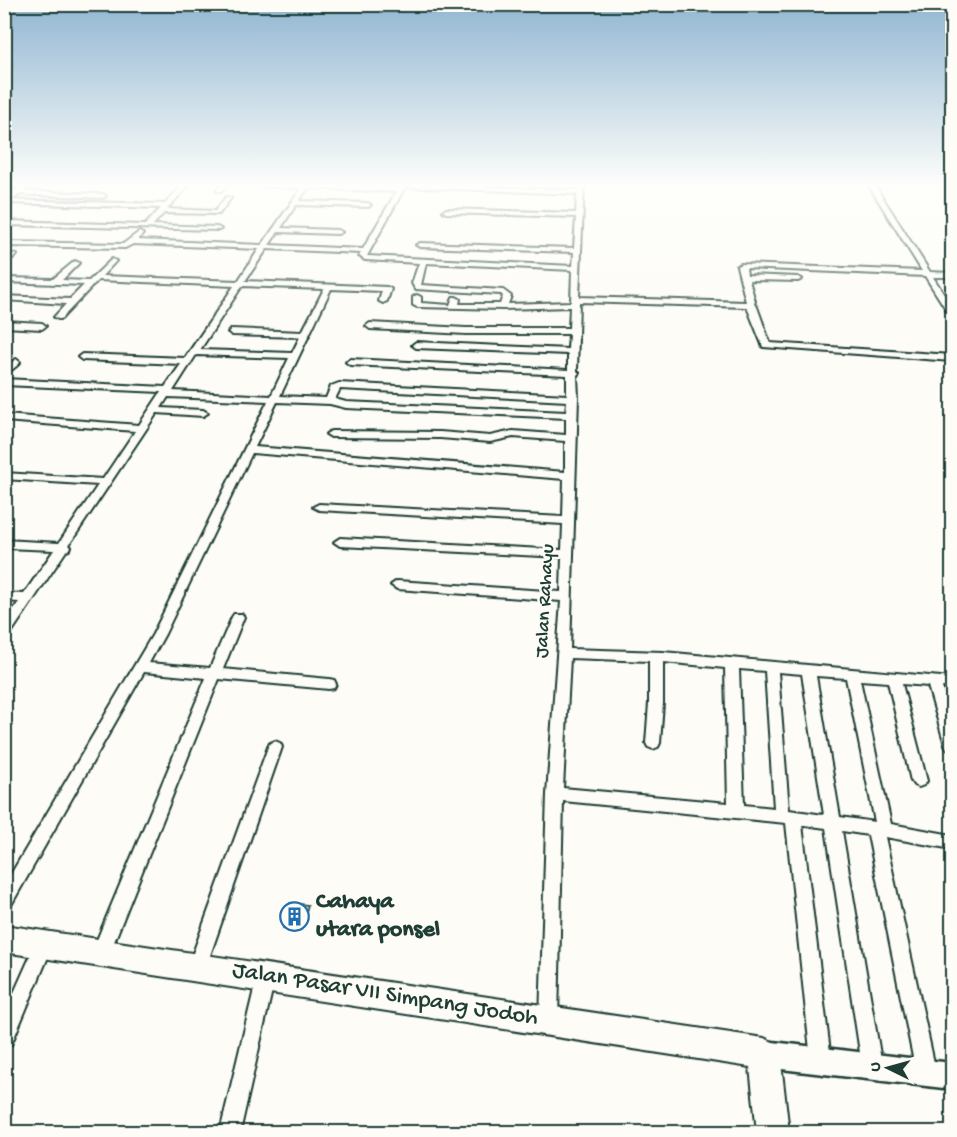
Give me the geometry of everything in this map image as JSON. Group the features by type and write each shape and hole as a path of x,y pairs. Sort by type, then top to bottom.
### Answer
{"main road":[{"name":"Jalan Pasar VII Simpang Jodoh","path":"4,938 764,1054"},
{"path":"764,1054 773,1132"}],"street":[{"path":"4,244 125,246 136,237"},
{"path":"4,633 65,548 189,356 270,237"},
{"path":"373,237 363,256 368,259 465,266 577,268"},
{"name":"Jalan Rahayu","path":"549,1020 555,794 567,597 574,373 573,331 578,237"},
{"path":"905,237 952,312"},
{"path":"133,241 260,251 366,250"},
{"path":"420,245 578,250"},
{"path":"4,262 12,255"},
{"path":"58,317 112,261"},
{"path":"423,262 416,283 418,287 458,292 506,293 503,308"},
{"path":"56,281 75,263"},
{"path":"748,305 751,301 741,266 952,275"},
{"path":"744,277 798,279"},
{"path":"4,280 94,280 387,290 383,301"},
{"path":"4,903 141,667 328,288"},
{"path":"454,306 458,292"},
{"path":"417,297 416,304 503,308 575,301 748,305 753,307 766,345 952,358"},
{"path":"4,298 73,302"},
{"path":"4,324 42,326"},
{"path":"370,326 466,331 573,331"},
{"path":"232,332 304,335"},
{"path":"416,345 573,352"},
{"path":"82,357 294,357"},
{"path":"6,371 15,362"},
{"path":"350,362 574,373"},
{"path":"4,382 330,401 346,405 572,415"},
{"path":"330,401 334,388 339,386 573,398"},
{"path":"154,410 202,413"},
{"path":"4,418 142,428"},
{"path":"331,434 440,435 490,439 513,434 571,438"},
{"path":"249,450 570,476"},
{"path":"4,476 106,482"},
{"path":"318,507 569,521"},
{"path":"340,542 568,554"},
{"path":"4,544 65,548"},
{"path":"398,585 567,597"},
{"path":"4,597 28,598"},
{"path":"101,952 238,617"},
{"path":"563,653 656,657 952,683"},
{"path":"652,743 656,703 656,657"},
{"path":"732,663 736,810"},
{"path":"771,666 788,817 822,1060"},
{"path":"141,667 329,684"},
{"path":"808,670 872,1066"},
{"path":"852,674 926,1072"},
{"path":"894,678 919,781"},
{"path":"933,681 952,745"},
{"path":"197,967 275,747"},
{"path":"555,794 736,810 879,829 952,842"},
{"path":"4,1038 44,945"},
{"path":"230,1132 266,977"},
{"path":"764,1054 952,1076"}],"building":[{"name":"Cahaya utara ponsel","path":"290,903 308,905 301,930 283,928"}],"place":[{"name":"Cahaya utara ponsel","path":"295,916"}]}
